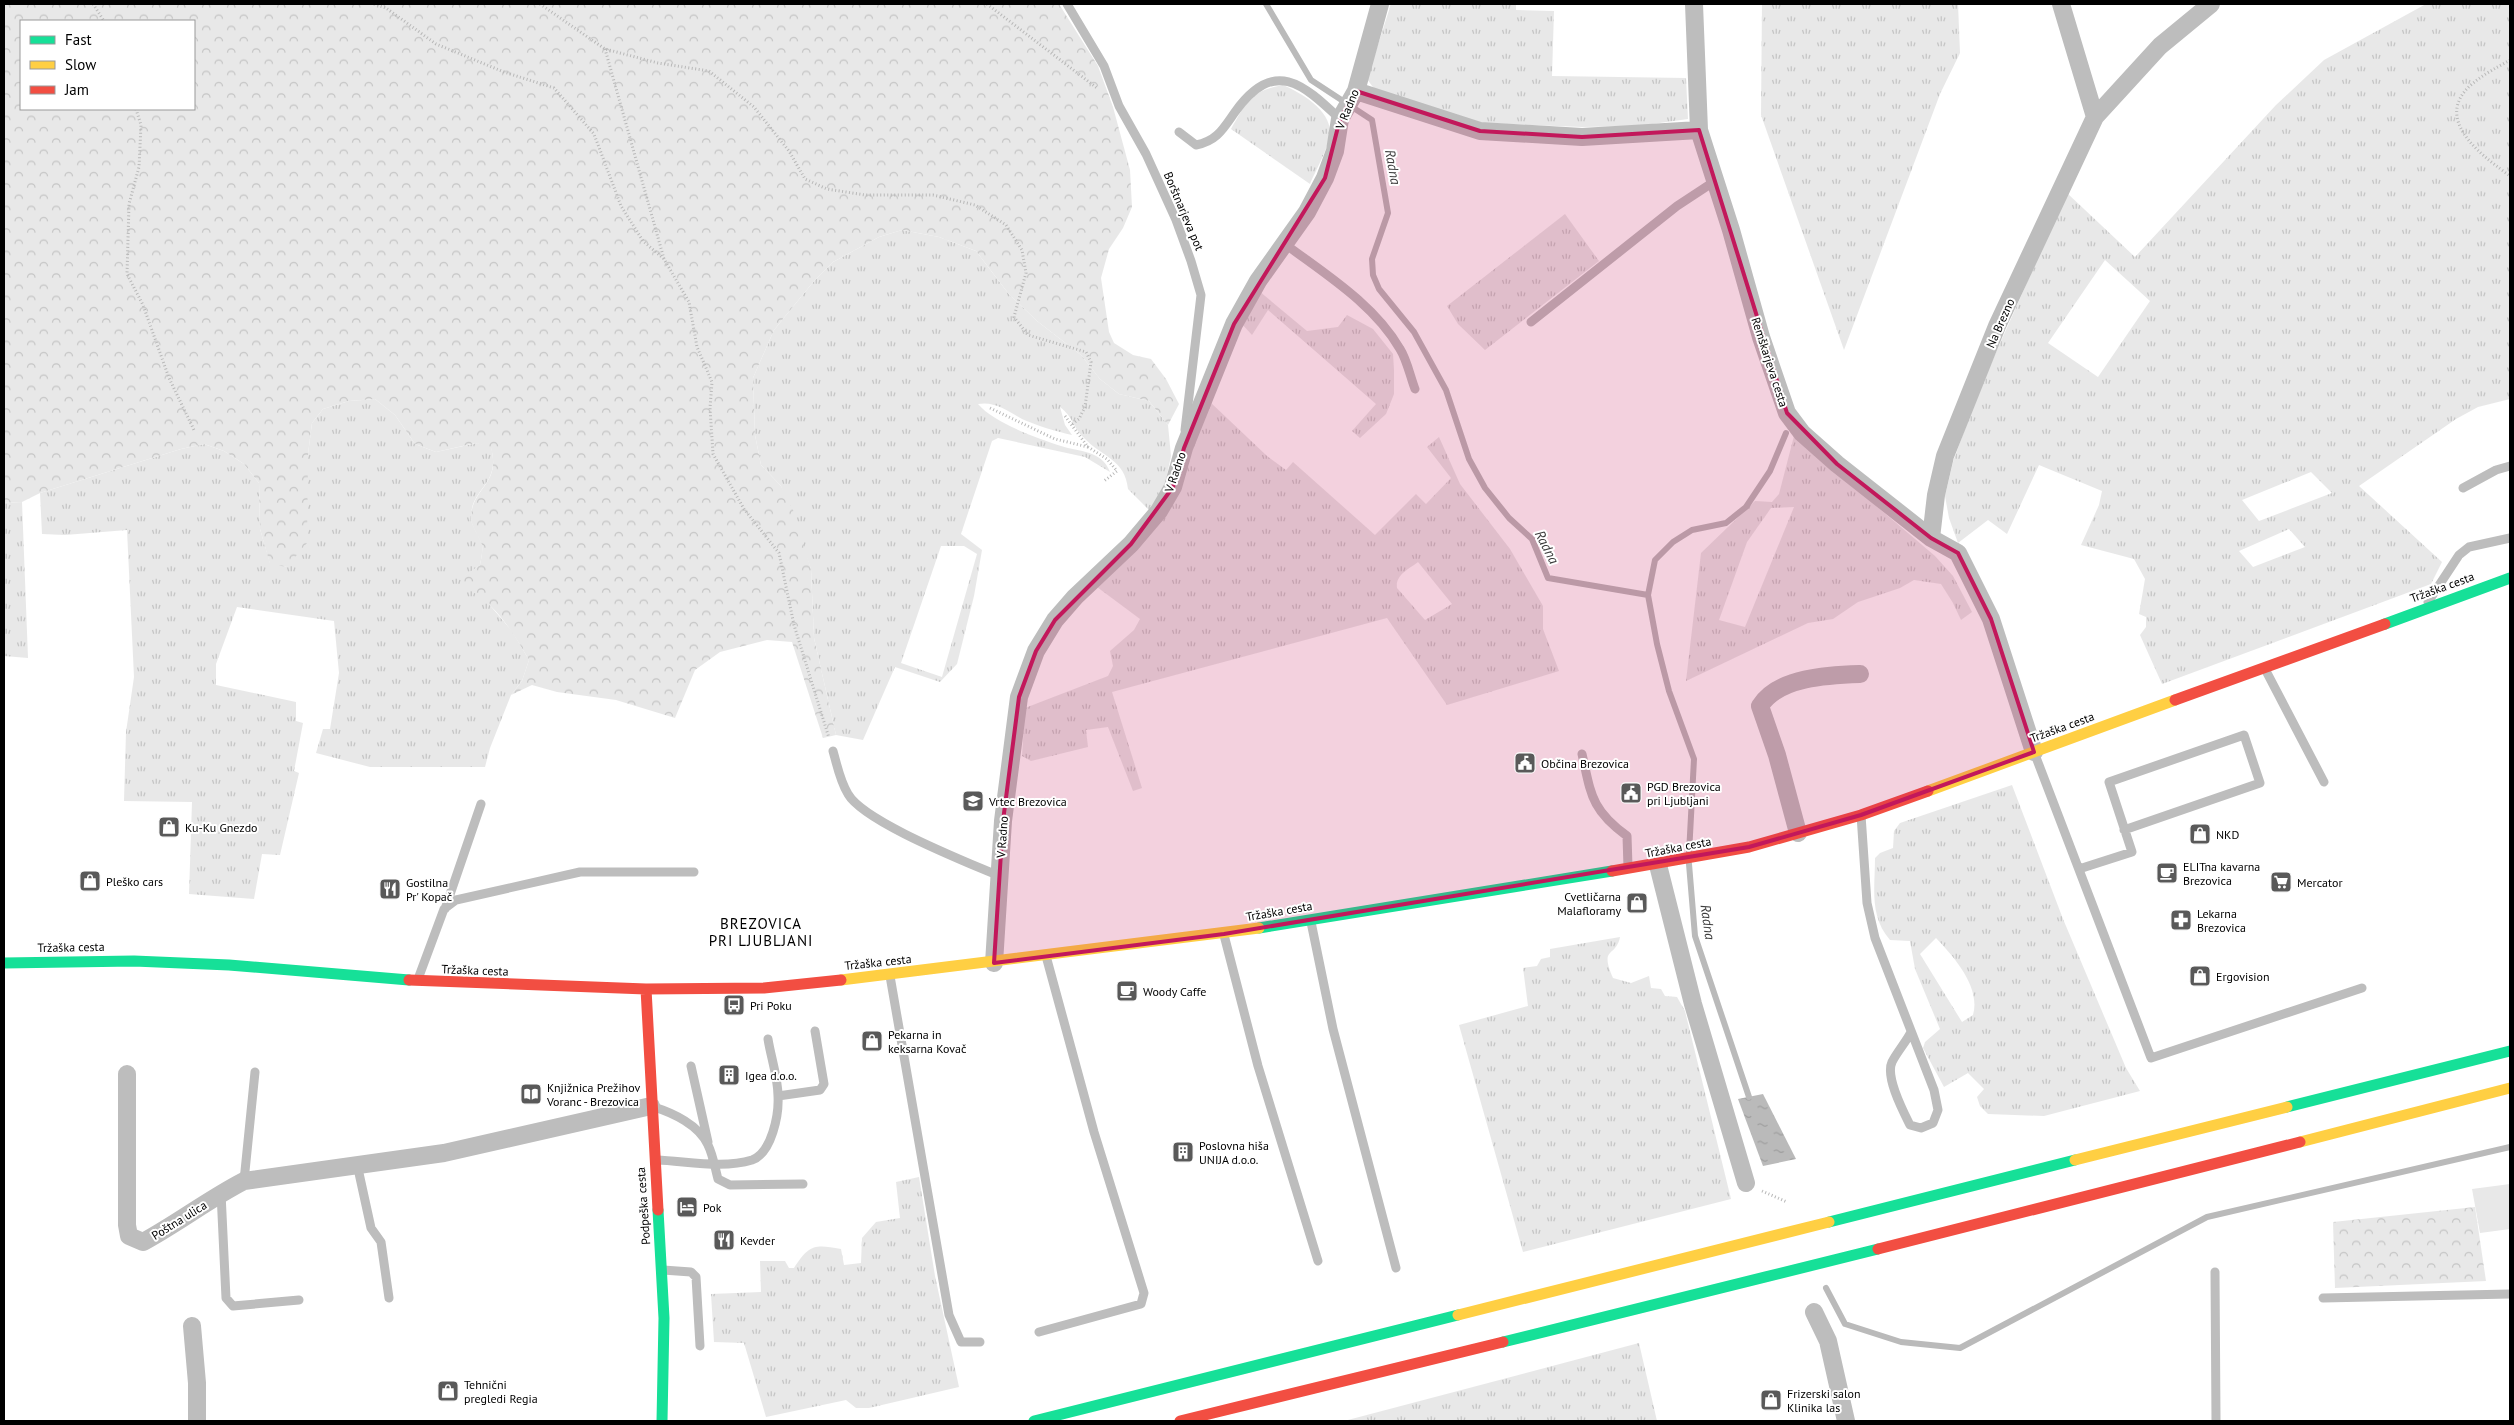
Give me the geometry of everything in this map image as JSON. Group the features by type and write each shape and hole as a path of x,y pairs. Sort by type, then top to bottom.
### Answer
{"main road":[{"name":"Tržaška cesta","path":"4,963 61,960 182,963 417,981 646,989 764,988 994,963 1224,934 1658,865 1696,858 1798,833 1861,815 2426,607 2510,578"},
{"name":"Podpeška cesta","path":"646,989 664,1318 662,1421"},
{"path":"1034,1421 2510,1051"},
{"path":"1180,1421 2089,1197 2510,1088"}],"street":[{"name":"V Radno","path":"994,963 1003,821 1019,697 1036,651 1055,620 1075,597 1131,544 1159,510 1173,487 1184,448 1234,324 1258,281 1307,212 1325,178 1335,151 1340,120 1356,91 1380,4"},
{"name":"Remškarjeva cesta","path":"1694,4 1699,130 1760,337 1787,413 1802,433 1837,464 1931,538 1958,553 1991,619 2034,752"},
{"path":"2061,4 2095,117"},
{"name":"Na Brezno","path":"1931,538 1936,495 1945,456 1997,326 2095,117 2160,46 2211,4"},
{"path":"1356,91 1480,131 1582,137 1699,130"},
{"path":"1798,833 1777,755 1760,706 1766,696 1804,680 1822,675 1860,674"},
{"path":"1658,865 1693,1004 1746,1183"},
{"name":"Poštna ulica","path":"127,1074 127,1225 129,1236 143,1242 182,1221 221,1193 244,1181 444,1153 651,1106"},
{"path":"1814,1312 1828,1341 1846,1421"},
{"path":"192,1326 197,1383 197,1421"}],"lane":[{"name":"Borštnarjeva pot","path":"1067,4 1104,66 1119,106 1146,154 1176,220 1201,295 1184,448"},
{"path":"1179,132 1196,145 1210,142 1222,130 1241,103 1256,90 1270,82 1284,79 1299,85 1315,96 1340,120"},
{"path":"1531,322 1678,206 1715,181"},
{"path":"1285,244 1347,291 1376,318 1400,349 1415,389"},
{"path":"2464,488 2496,470 2510,466"},
{"path":"2426,607 2459,555 2469,547 2510,538"},
{"path":"2264,667 2324,782"},
{"path":"2079,869 2132,852 2124,830 2109,782 2244,735 2260,783 2124,830"},
{"path":"833,751 838,772 848,795 859,806 901,831 999,876"},
{"path":"2034,752 2151,1058 2362,988"},
{"path":"1582,754 1593,801 1610,823 1627,836 1628,870"},
{"path":"417,981 481,804"},
{"path":"1861,815 1867,903 1875,938 1934,1090 1938,1110 1933,1123 1921,1128 1910,1125 1899,1104 1889,1071 1892,1062 1911,1032"},
{"path":"444,909 456,900 580,872 694,872"},
{"path":"1311,919 1334,1029 1396,1268"},
{"path":"1224,934 1258,1066 1318,1261"},
{"path":"1039,1332 1141,1304 1144,1293 1092,1123 1046,956"},
{"path":"890,975 949,1315 961,1342 980,1342"},
{"path":"778,1096 820,1090 824,1084 815,1031"},
{"path":"654,1160 714,1163 753,1159 762,1152 772,1132 778,1096 768,1040"},
{"path":"691,1066 708,1144 718,1179 730,1185 803,1184"},
{"path":"244,1181 255,1072"},
{"path":"651,1106 687,1122 708,1144"},
{"path":"357,1164 371,1228 381,1242 389,1298"},
{"path":"221,1193 226,1298 234,1306 299,1300"},
{"path":"661,1270 690,1272 696,1276 700,1346"},
{"path":"2215,1272 2216,1421"},
{"path":"2323,1298 2510,1294"}],"path":[{"path":"93,4 103,20"},
{"path":"374,4 386,8 436,44 504,72 554,88 594,134 621,206 643,241 664,259"},
{"path":"540,4 605,49 658,63 709,71 754,107 789,151 805,179 827,189 865,195 933,195 976,205 1006,225 1022,250 1026,273 1014,317 1028,334 1086,352 1091,362 1086,407 1079,419 1071,425"},
{"path":"987,4 1119,106"},
{"path":"605,49 664,259 689,302 697,347 712,382 710,408 713,454 744,509 779,553 794,625 833,751"},
{"path":"2510,60 2492,70 2465,91 2459,105 2459,123 2472,146 2510,176"},
{"path":"136,110 141,124 139,167 129,204 127,274 143,305 169,378 194,430"},
{"path":"990,408 1054,439 1088,447 1107,459 1117,471 1104,481"},
{"path":"1066,416 1088,447"},
{"path":"1746,1183 1787,1202"}],"highlighted area":[{"path":"1356,91 1480,131 1582,137 1699,130 1787,413 1837,464 1931,538 1958,553 1991,619 2034,752 1861,815 1749,847 1224,934 994,963 1003,821 1019,697 1036,651 1055,620 1131,544 1173,487 1184,448 1234,324 1325,178 1340,119"}],"green space":[{"path":"4,4 1059,4 1098,66 1113,107 1130,170 1132,207 1123,228 1109,249 1101,278 1109,332 1114,343 1133,355 1151,359 1166,379 1179,404 1168,425 1149,401 1119,394 1100,379 1081,355 1037,321 1008,293 976,251 939,237 902,230 879,237 833,262 814,281 774,330 753,378 755,435 761,465 781,486 793,510 811,569 814,638 836,735 823,738 792,642 767,640 720,652 695,670 675,718 616,700 557,692 532,685 511,695 522,681 529,660 509,628 494,609 485,600 464,587 464,576 480,565 482,545 473,527 471,516 476,498 490,478 493,460 491,448 476,443 436,452 415,444 395,415 375,399 349,401 323,409 312,423 308,454 307,543 287,567 270,564 260,529 259,483 244,464 224,451 204,444 181,449 40,493 22,502 4,503"},
{"path":"1391,4 1516,4 1516,10 1554,11 1552,76 1686,78 1688,119 1638,126 1582,127 1484,123 1468,120 1375,90 1367,79"},
{"path":"1762,4 1958,4 1960,53 1940,94 1844,350 1761,115"},
{"path":"2426,4 2510,4 2510,399 2478,407 2456,419 2359,486 2442,562 2431,584 2162,684 2140,635 2146,627 2146,617 2139,614 2145,579 2134,559 2081,545 2099,505 2102,491 2039,465 2007,534 1988,520 1958,543 1949,518 1945,496 1953,462 1977,395 2067,193 2135,257 2276,105 2324,60","holes":["2105,260 2150,301 2098,377 2048,343","2311,472 2332,493 2259,521 2242,500","2289,529 2305,547 2253,567 2239,551"]},
{"path":"1283,85 1314,103 1326,117 1329,125 1328,144 1310,184 1231,129 1241,111 1251,99 1264,90"},
{"path":"1565,214 1599,261 1485,350 1458,324 1447,306"},
{"path":"902,230 939,237 976,251 1008,293 1037,321 1081,355 1100,379 1119,394 1149,401 1168,425 1171,456 1165,484 1150,511 1128,489 1126,479 1118,465 1084,438 1060,407 1065,425 1072,435 1027,421 996,405 978,404 1005,424 1040,439 1096,456 1102,460 1110,472 1085,457 998,438 992,441 961,534 982,550 974,596 957,664 940,682 895,667 863,740 836,735 814,638 811,569 781,486 761,465 755,435 753,378 774,330 814,281 833,262 879,237","holes":["941,546 964,546 977,554 942,677 901,663"]},
{"path":"1259,291 1307,331 1338,327 1347,315 1373,329 1393,354 1394,394 1386,414 1360,438 1352,431 1376,404 1268,310 1252,335 1241,323"},
{"path":"375,399 395,415 415,444 436,452 477,443 491,447 492,470 476,498 471,516 472,523 482,545 480,565 465,576 512,631 529,660 522,681 511,695 490,748 485,767 370,767 316,753 323,729 330,729 339,673 334,621 237,607 216,664 216,685 296,702 296,721 303,723 294,771 299,773 280,855 262,854 254,899 189,894 192,802 124,801 126,732 134,677 127,530 65,535 42,534 40,493 181,449 204,444 224,451 244,464 259,483 260,529 270,563 287,567 312,423 323,409 349,401"},
{"path":"1209,401 1267,456 1286,470 1293,462 1375,535 1416,494 1426,504 1451,478 1427,447 1439,437 1460,484 1510,549 1543,606 1543,629 1559,671 1447,705 1387,618 1112,692 1142,788 1133,791 1108,727 1086,730 1088,747 1031,761 1022,756 1025,708 1108,676 1113,666 1110,651 1134,630 1140,619 1097,587 1134,552","holes":["1418,562 1452,604 1425,620 1397,588 1398,579"]},
{"path":"1794,436 1935,556 1953,576 1972,612 1961,620 1941,584 1914,580 1900,588 1858,602 1833,619 1808,623 1686,681 1701,553 1755,501 1772,502 1779,494","holes":["1794,507 1745,627 1719,620 1747,542 1771,508"]},
{"path":"22,502 28,658 4,656 4,503"},
{"path":"2012,785 2063,919 2126,1068 2140,1091 2044,1116 1988,1114 1980,1106 1977,1097 1984,1089 1968,1073 1944,1087 1923,1048 1925,1042 1940,1029 1915,969 1910,941 1890,940 1883,931 1876,911 1874,891 1875,858 1880,853 1893,848 1894,831 1900,823","holes":["1936,938 1958,963 1970,983 1973,994 1973,1015 1962,1022 1920,954"]},
{"path":"1620,937 1608,957 1609,968 1613,978 1631,983 1649,976 1651,988 1661,989 1665,996 1677,997 1685,1011 1731,1199 1523,1252 1459,1025 1528,1006 1523,968 1537,966 1541,959 1550,957 1550,949"},
{"path":"919,1177 935,1276 959,1387 869,1408 856,1408 846,1400 766,1417 744,1343 714,1342 711,1294 761,1292 760,1261 785,1261 789,1268 794,1268 804,1255 813,1248 841,1249 844,1265 861,1263 862,1238 876,1222 900,1218 896,1182"},
{"path":"2510,1184 2510,1229 2480,1233 2472,1189"},
{"path":"2475,1207 2486,1281 2335,1288 2333,1222"},
{"path":"1639,1343 1657,1421 1344,1421"}],"water":[{"path":"1763,1094 1796,1159 1763,1166 1738,1099"}],"waterway":[{"name":"Radna","path":"1266,4 1311,80 1372,120 1388,213 1372,259 1373,275 1379,289 1414,332 1446,390 1469,459 1485,488 1509,518 1532,539 1548,578 1648,595 1657,644 1669,691 1694,759 1689,854"},
{"path":"1648,595 1655,560 1673,542 1692,530 1726,523 1746,507 1770,471 1786,433"},
{"name":"Radna","path":"1689,864 1695,936 1749,1097"},
{"path":"1826,1288 1845,1324 1901,1342 1960,1348 2207,1217 2510,1147"}],"traffic: fast":[{"path":"2385,624 2510,578"},
{"path":"1259,928 1612,871"},
{"path":"4,963 134,961 229,965 409,980"},
{"path":"2287,1107 2510,1051"},
{"path":"1829,1222 2075,1160"},
{"path":"658,1210 664,1318 662,1421"},
{"path":"1503,1342 1878,1249"},
{"path":"1034,1421 1458,1315"}],"traffic: slow":[{"path":"1928,791 2175,700"},
{"path":"841,980 1259,928"},
{"path":"2300,1142 2510,1088"},
{"path":"2075,1160 2287,1107"},
{"path":"1458,1315 1829,1222"}],"traffic: jam":[{"path":"2175,700 2385,624"},
{"path":"1612,871 1749,847 1861,815 1928,791"},
{"path":"409,980 646,989 764,988 841,980"},
{"path":"646,989 658,1210"},
{"path":"1878,1249 2300,1142"},
{"path":"1180,1421 1503,1342"}],"place":[{"name":"Občina Brezovica","path":"1525,763"},
{"name":"PGD Brezovica pri Ljubljani","path":"1631,793"},
{"name":"Vrtec Brezovica","path":"973,801"},
{"name":"Ku-Ku Gnezdo","path":"169,827"},
{"name":"NKD","path":"2200,834"},
{"name":"ELITna kavarna Brezovica","path":"2167,873"},
{"name":"Pleško cars","path":"90,881"},
{"name":"Mercator","path":"2281,882"},
{"name":"Gostilna Pr' Kopač","path":"390,889"},
{"name":"Cvetličarna Malafloramy","path":"1637,903"},
{"name":"Lekarna Brezovica","path":"2181,920"},
{"name":"Ergovision","path":"2200,976"},
{"name":"Woody Caffe","path":"1127,991"},
{"name":"Pri Poku","path":"734,1005"},
{"name":"Pekarna in keksarna Kovač","path":"872,1041"},
{"name":"Igea d.o.o.","path":"729,1075"},
{"name":"Knjižnica Prežihov Voranc - Brezovica","path":"531,1094"},
{"name":"Poslovna hiša UNIJA d.o.o.","path":"1183,1152"},
{"name":"Pok","path":"687,1207"},
{"name":"Kevder","path":"724,1240"},
{"name":"Tehnični pregledi Regia","path":"448,1391"},
{"name":"Frizerski salon Klinika las","path":"1771,1400"}],"district":[{"name":"BREZOVICA PRI LJUBLJANI","path":"761,932"}]}
